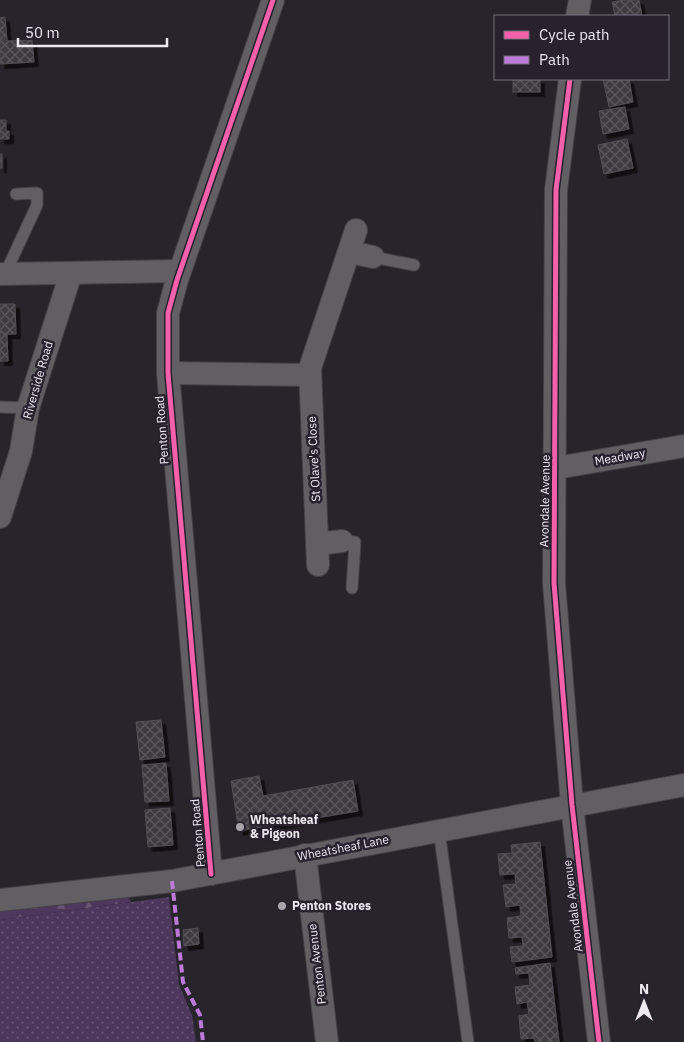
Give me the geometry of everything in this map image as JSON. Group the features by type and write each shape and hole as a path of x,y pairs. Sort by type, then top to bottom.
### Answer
{"street":[{"name":"Penton Road","path":"211,874 168,372 168,314 180,271 273,0"},
{"path":"578,15 580,0"},
{"name":"Avondale Avenue","path":"570,80 556,190 554,583 572,805 599,1042"},
{"name":"St Olave's Close","path":"342,542 318,554 310,368 356,230"},
{"path":"350,252 373,257"},
{"path":"2,274 180,271"},
{"name":"Riverside Road","path":"0,517 21,451 28,408 71,273"},
{"path":"168,372 310,375"},
{"name":"Meadway","path":"556,468 684,446"},
{"name":"Wheatsheaf Lane","path":"0,900 155,883 211,874 684,785"},
{"name":"Penton Avenue","path":"305,855 327,1042"}],"lane":[{"path":"2,274 38,204 37,193 16,194"},
{"path":"373,257 414,265"},
{"path":"0,407 28,408"},
{"path":"342,542 355,542 352,588"},
{"path":"438,830 468,1042"}],"green space":[{"path":"128,895 131,902 0,920 0,910"},
{"path":"169,897 179,985 192,1015 196,1042 0,1042 0,920"}],"building":[{"path":"639,0 642,15 615,15 612,2"},
{"path":"5,17 7,41 32,40 34,62 0,64 0,18"},
{"path":"513,80 540,80 540,92 513,92"},
{"path":"603,80 629,80 633,102 609,107"},
{"path":"625,107 629,129 603,134 599,111"},
{"path":"0,120 6,120 6,131 9,131 9,139 0,139"},
{"path":"627,139 633,168 604,174 598,145"},
{"path":"0,154 2,154 2,168 0,168"},
{"path":"0,304 15,304 16,334 7,334 8,361 0,361"},
{"path":"161,720 165,757 140,760 136,722"},
{"path":"166,763 169,801 145,802 142,765"},
{"path":"259,776 263,796 353,780 358,811 239,831 231,781"},
{"path":"170,808 173,845 148,847 145,810"},
{"path":"540,842 552,957 512,962 510,947 523,946 522,937 509,938 507,918 521,916 520,905 506,907 503,885 516,884 515,874 500,875 498,854 512,853 511,845"},
{"path":"198,928 199,944 184,946 183,930"},
{"path":"550,963 559,1042 535,1042 534,1038 521,1039 519,1016 529,1014 527,1002 517,1004 515,987 530,985 529,973 516,974 515,968"}],"marked path":[{"path":"172,881 183,982 200,1015 203,1042"}],"cycle path":[{"path":"211,874 168,373 168,313 177,280 273,0"},
{"path":"570,80 556,190 554,583 572,805 599,1042"}],"place":[{"name":"Wheatsheaf & Pigeon","path":"240,827"},
{"name":"Penton Stores","path":"282,906"}]}
